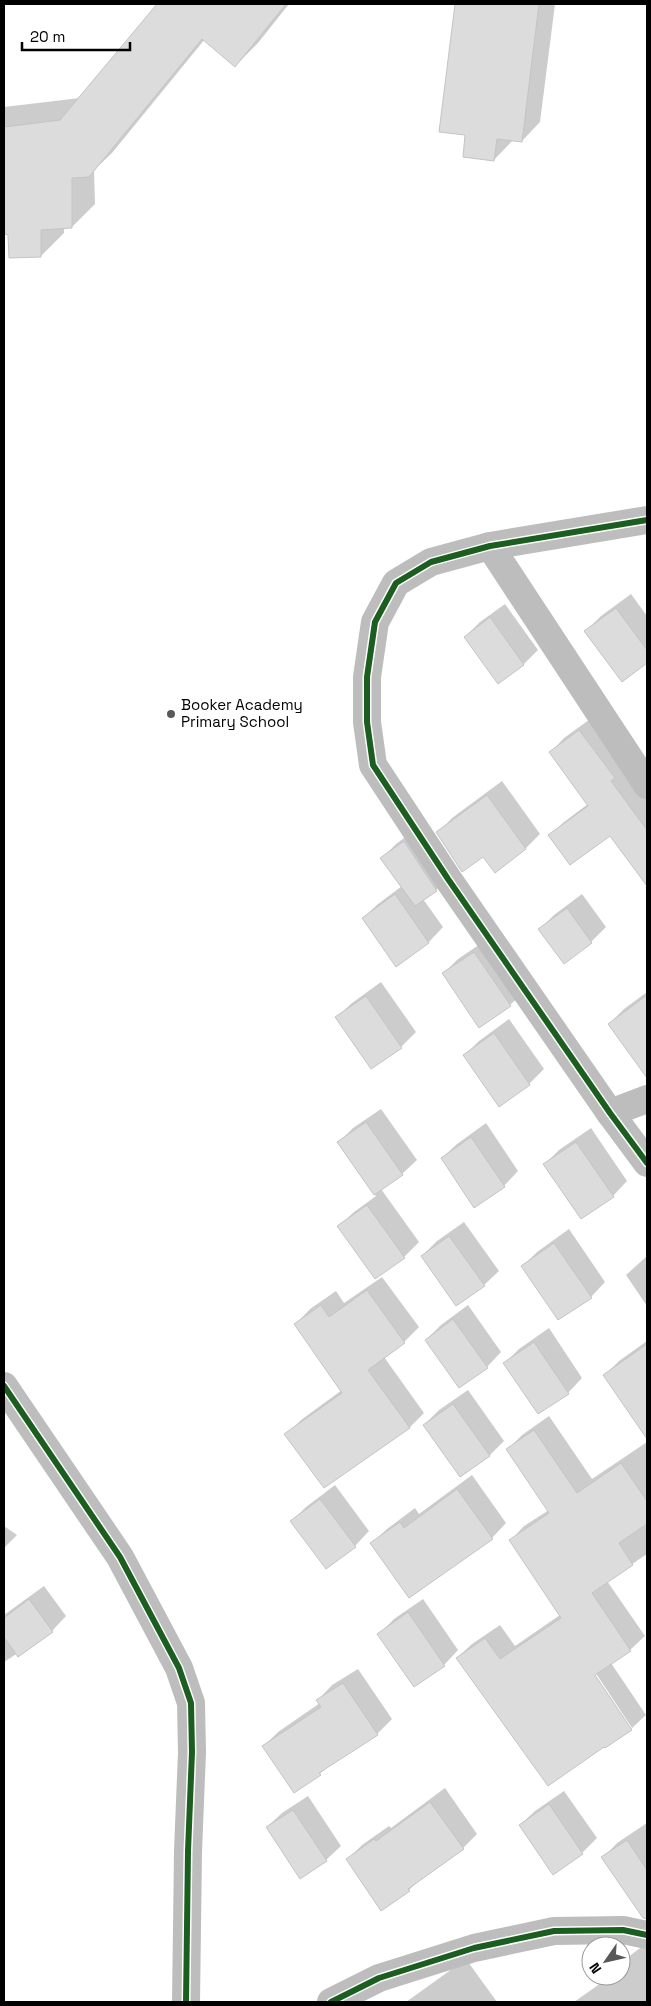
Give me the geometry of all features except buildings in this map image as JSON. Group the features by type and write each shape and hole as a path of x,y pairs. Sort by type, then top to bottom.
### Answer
{"street":[{"path":"647,520 490,546 431,562 396,583 392,590 375,622 367,677 367,722 373,765 448,879 610,1113 647,1163"},
{"path":"490,546 647,786"},
{"path":"610,1113 647,1100"},
{"path":"4,1386 120,1557 179,1668 191,1703 192,1752 188,1851 186,2002"},
{"path":"331,2002 379,1978 474,1948 554,1931 623,1930 647,1935"}],"cycle path":[{"path":"647,520 490,546 431,562 396,583 375,622 367,677 367,722 373,765 448,879 610,1113 647,1163"},
{"path":"4,1386 120,1557 179,1668 191,1703 192,1752 188,1851 186,2002"},
{"path":"331,2002 379,1978 474,1948 554,1931 623,1930 647,1935"}],"place":[{"name":"Booker Academy Primary School","path":"171,714"}]}
